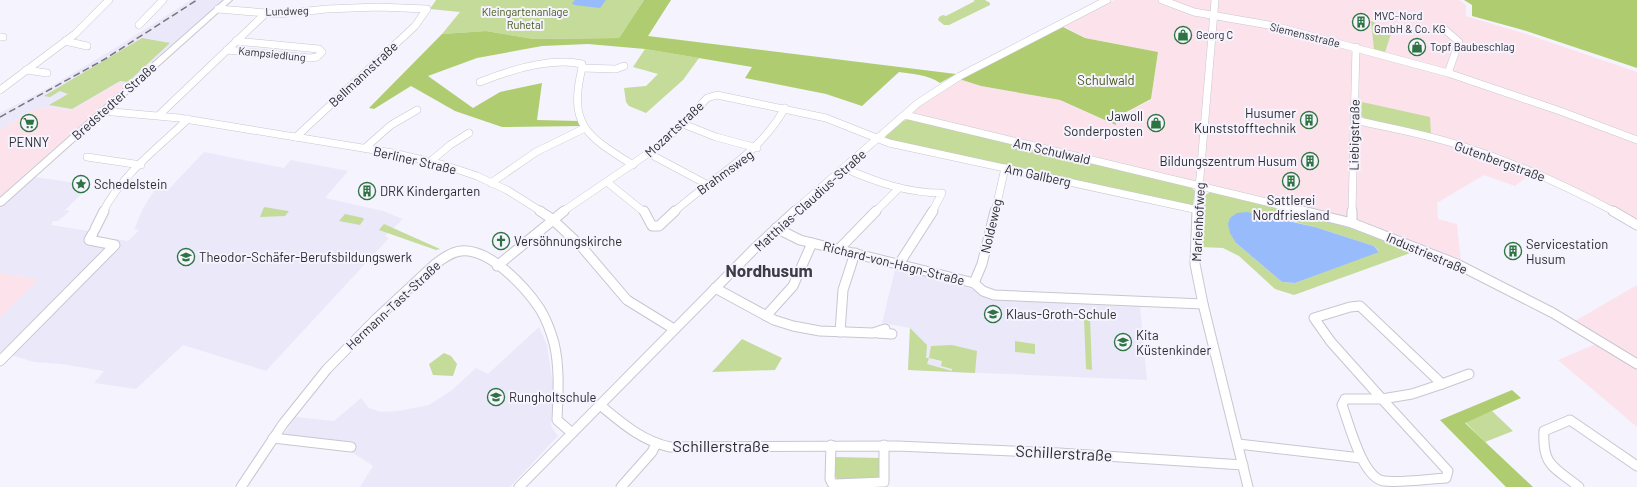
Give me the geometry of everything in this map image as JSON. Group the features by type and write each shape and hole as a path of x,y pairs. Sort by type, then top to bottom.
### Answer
{"main road":[{"name":"Bredstedter Straße","path":"0,203 228,0"}],"street":[{"path":"0,90 65,41 109,0"},
{"path":"139,25 164,0"},
{"name":"Matthias-Claudius-Straße","path":"520,487 572,432 776,228 905,115 933,93 960,76 1107,0"},
{"name":"Siemensstraße","path":"1162,0 1194,12 1274,26 1448,73 1560,111 1637,140"},
{"name":"Marienhofweg","path":"1215,0 1195,240 1195,264 1203,304 1248,487"},
{"name":"Lundweg","path":"218,9 266,13 384,7 422,8 428,10"},
{"name":"Bellmannstraße","path":"296,137 408,32 428,10"},
{"name":"Kampsiedlung","path":"159,115 266,13"},
{"path":"1442,27 1459,42 1448,73"},
{"path":"65,41 87,46"},
{"name":"Kampsiedlung","path":"227,50 314,58 322,52 319,49 236,41"},
{"name":"Liebigstraße","path":"1352,223 1356,47"},
{"path":"472,82 524,68 554,64 582,64 577,83 575,101 577,112 585,128 602,145 633,165"},
{"path":"582,68 616,69 624,66"},
{"path":"26,70 47,73"},
{"path":"480,82 493,76"},
{"name":"Mozartstraße","path":"497,266 552,219 648,154 683,124 705,100 714,96 727,96 785,108 836,121 878,139"},
{"name":"Brahmsweg","path":"607,182 643,210 651,225 655,227 659,226 708,185 741,162 757,148 774,128 785,108"},
{"path":"364,148 391,125 417,110"},
{"name":"Berliner Straße","path":"102,111 159,115 188,119 364,148 431,161 458,169 492,183 530,204 552,219 581,246 627,300 674,329"},
{"name":"Am Schulwald","path":"905,115 1200,186"},
{"path":"0,361 115,245 89,240 110,198 188,119"},
{"name":"Gutenbergstraße","path":"1355,120 1445,141 1501,158 1563,186 1637,225"},
{"path":"683,124 722,139 757,148"},
{"path":"492,183 529,155 556,140 585,128"},
{"path":"431,161 450,145 469,133"},
{"name":"Am Gallberg","path":"878,139 898,145 1198,210"},
{"path":"648,154 708,185"},
{"path":"88,157 141,165"},
{"path":"844,168 877,183 923,193 942,193 932,213 899,264"},
{"name":"Noldeweg","path":"974,283 977,280 982,263 1005,168"},
{"name":"Industriestraße","path":"1200,186 1352,223 1412,245 1457,264 1557,316 1637,364"},
{"path":"840,249 899,188"},
{"name":"Richard-von-Hagn-Straße","path":"776,228 791,237 974,283 988,293 1003,296 1203,304"},
{"path":"766,316 793,286 812,243"},
{"name":"Hermann-Tast-Straße","path":"241,487 273,438 318,378 379,315 446,256 461,251 478,253 497,266 527,292 540,310 554,343 558,368 557,420 572,432"},
{"path":"840,332 843,290 855,253"},
{"path":"715,288 766,316 793,326 820,331 873,333 889,332"},
{"path":"1442,384 1360,306 1350,307 1314,318 1331,342 1382,399 1448,471 1446,478 1383,481 1372,474 1361,458 1342,405 1345,399 1382,399 1412,394 1442,384 1469,374"},
{"name":"Schillerstraße","path":"600,404 622,423 656,444 677,447 831,445 884,446 1059,452 1243,465"},
{"path":"1579,487 1547,461 1543,446 1544,431 1570,420 1637,466"},
{"path":"273,438 351,447"},
{"path":"621,487 652,452 656,444"},
{"path":"1238,444 1361,458"},
{"path":"831,445 830,479 832,483 836,484 884,482 884,446"}],"shaded area":[{"path":"191,0 224,0 128,83 117,84 72,110 44,107 30,111 0,130 0,113 50,87"},
{"path":"1115,0 1459,0 1466,5 1466,16 1523,33 1637,72 1637,228 1532,173 1515,186 1484,175 1437,203 1438,219 1457,224 1461,261 1413,242 913,115 914,111 921,104 959,79 981,86 1059,100 1116,125 1118,117 1151,100 1158,52 1086,38 1063,26"},
{"path":"128,83 0,197 0,130 30,111 44,107 72,110 117,84"},
{"name":"Theodor-Schäfer-Berufsbildungswerk","path":"204,152 284,168 291,160 348,171 325,198 383,211 403,219 385,236 389,238 266,371 183,345 136,389 94,383 104,371 61,364 34,362 0,352 0,318 39,279 0,273 0,208 34,177 91,185 65,210 70,211 58,221 53,221 51,225 89,231 100,229 99,237 128,241 139,230 134,229 143,208 156,188 168,190"},
{"name":"Klaus-Groth-Schule","path":"896,266 948,280 980,292 1093,302 1099,305 1140,306 1147,380 908,370 910,328 882,323"},
{"path":"0,273 40,279 0,318"},
{"path":"1637,285 1637,427 1558,360 1605,340 1575,321"},
{"path":"539,327 547,345 553,384 551,426 558,436 510,487 360,487 373,466 350,451 354,443 285,436 284,434 296,417 334,421 361,398 369,408 381,412 398,411 429,405 452,390 476,368 488,374"}],"green space":[{"name":"Kleingartenanlage Ruhetal","path":"436,0 644,0 619,38 534,39 486,31 442,34 460,12 430,9"},
{"path":"644,0 671,0 648,36 956,74 940,83 936,80 915,74 899,72 862,106 826,94 745,78 752,67 645,49 588,44 542,46 477,58 428,76 473,108 500,92 542,83 537,120 579,121 581,126 502,127 455,111 411,86 374,109 369,108 442,34 486,31 534,39 619,38"},
{"path":"973,0 985,0 990,3 990,5 949,25 944,25 938,20 939,17 943,15 946,16 975,1"},
{"path":"1464,0 1637,0 1637,68 1523,30 1472,16 1472,5"},
{"path":"1371,21 1376,23 1375,29 1391,34 1385,52 1374,49"},
{"name":"Schulwald","path":"1063,27 1085,38 1158,52 1151,99 1117,117 1116,125 1060,100 981,86 959,79"},
{"path":"142,38 170,43 128,82 120,81 72,109 49,105 68,94 60,91 50,97 44,96"},
{"path":"645,49 699,58 683,80 646,113 629,106 626,102 624,88 646,86 658,74 633,67"},
{"path":"1362,102 1430,117 1431,135 1368,120 1361,116"},
{"path":"909,119 1191,187 1195,191 1193,205 1191,206 886,141 886,136 903,121"},
{"path":"1210,192 1309,216 1353,229 1416,251 1294,295 1275,289 1239,256 1223,248 1201,247 1205,195","holes":["1266,215 1315,227 1374,246 1379,251 1295,283 1282,282 1236,243"]},
{"path":"264,207 289,211 285,216 260,217"},
{"path":"345,214 364,219 360,225 339,221"},
{"path":"384,224 440,249 436,250 379,230"},
{"path":"1084,318 1090,318 1092,370 1086,369"},
{"path":"910,328 927,345 926,358 929,358 931,346 952,345 977,351 975,373 908,370","holes":["929,358 942,361 941,366 952,369 952,371 927,364"]},
{"path":"742,339 782,358 775,370 712,372"},
{"path":"1015,341 1035,344 1035,354 1015,352"},
{"path":"444,353 451,356 457,364 453,376 433,375 429,364"},
{"path":"1512,390 1521,398 1465,423 1533,487 1506,487 1440,420"},
{"path":"1492,411 1513,431 1485,442 1465,422"},
{"path":"835,457 880,458 880,477 876,481 838,480 835,476"}],"water":[{"path":"575,0 606,0 600,8 574,5 572,3"},
{"path":"1247,212 1315,227 1374,246 1379,252 1295,283 1282,282 1236,243 1230,233 1228,224 1230,218 1237,213"}],"railway":[{"path":"0,117 105,59 197,0"}],"place":[{"name":"MVC-Nord GmbH & Co. KG","path":"1361,22"},
{"name":"Georg C","path":"1183,35"},
{"name":"Topf Baubeschlag","path":"1417,47"},
{"name":"Husumer Kunststofftechnik","path":"1309,120"},
{"name":"PENNY","path":"29,123"},
{"name":"Jawoll Sonderposten","path":"1156,123"},
{"name":"Bildungszentrum Husum","path":"1310,161"},
{"name":"Sattlerei Nordfriesland","path":"1291,181"},
{"name":"Schedelstein","path":"81,184"},
{"name":"DRK Kindergarten","path":"367,191"},
{"name":"Versöhnungskirche","path":"501,241"},
{"name":"Servicestation Husum","path":"1513,251"},
{"name":"Theodor-Schäfer-Berufsbildungswerk","path":"186,257"},
{"name":"Klaus-Groth-Schule","path":"993,314"},
{"name":"Kita Küstenkinder","path":"1123,342"},
{"name":"Rungholtschule","path":"496,397"}],"district":[{"name":"Nordhusum","path":"769,271"}]}
